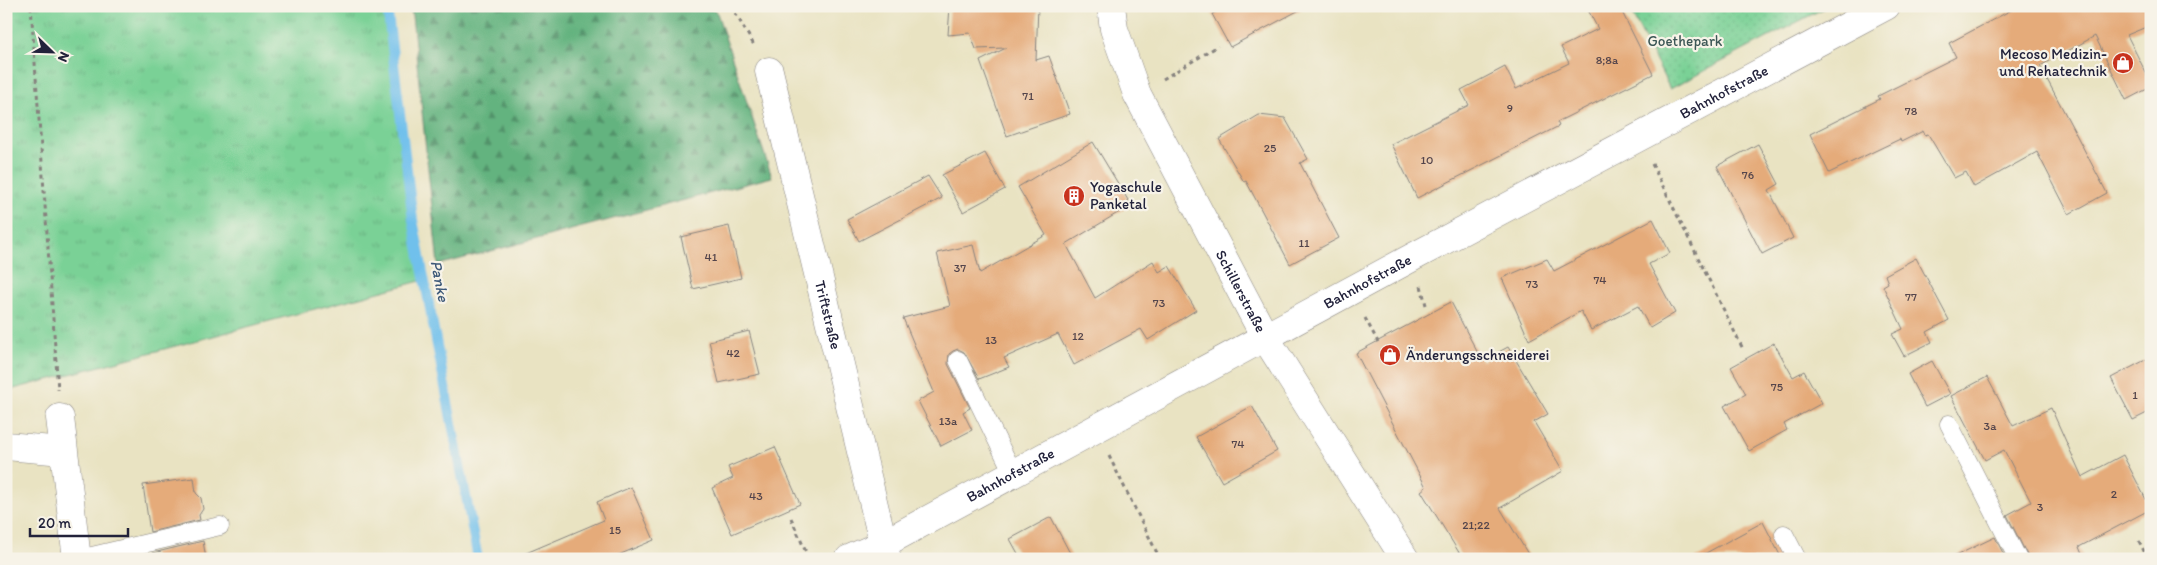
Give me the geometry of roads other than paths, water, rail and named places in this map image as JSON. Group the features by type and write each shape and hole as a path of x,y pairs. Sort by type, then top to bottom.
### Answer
{"street":[{"name":"Schillerstraße","path":"1111,6 1114,29 1137,94 1265,337 1405,559"},
{"name":"Bahnhofstraße","path":"849,559 885,552 1013,473 1639,136 1886,6"},
{"name":"Triftstraße","path":"769,71 885,552"},
{"path":"60,418 78,559"},
{"path":"6,446 63,451"}],"lane":[{"path":"958,360 1013,473"},
{"path":"1949,424 2018,559"},
{"path":"78,559 220,526"},
{"path":"1784,534 1797,559"}],"waterway":[{"name":"Panke","path":"387,6 413,220 478,559"}],"place":[{"name":"Mecoso Medizin- und Rehatechnik","path":"2123,63"},
{"name":"Yogaschule Panketal","path":"1074,196"},
{"name":"Änderungsschneiderei","path":"1390,355"}],"park label":[{"name":"Goethepark","path":"1685,41"}]}
